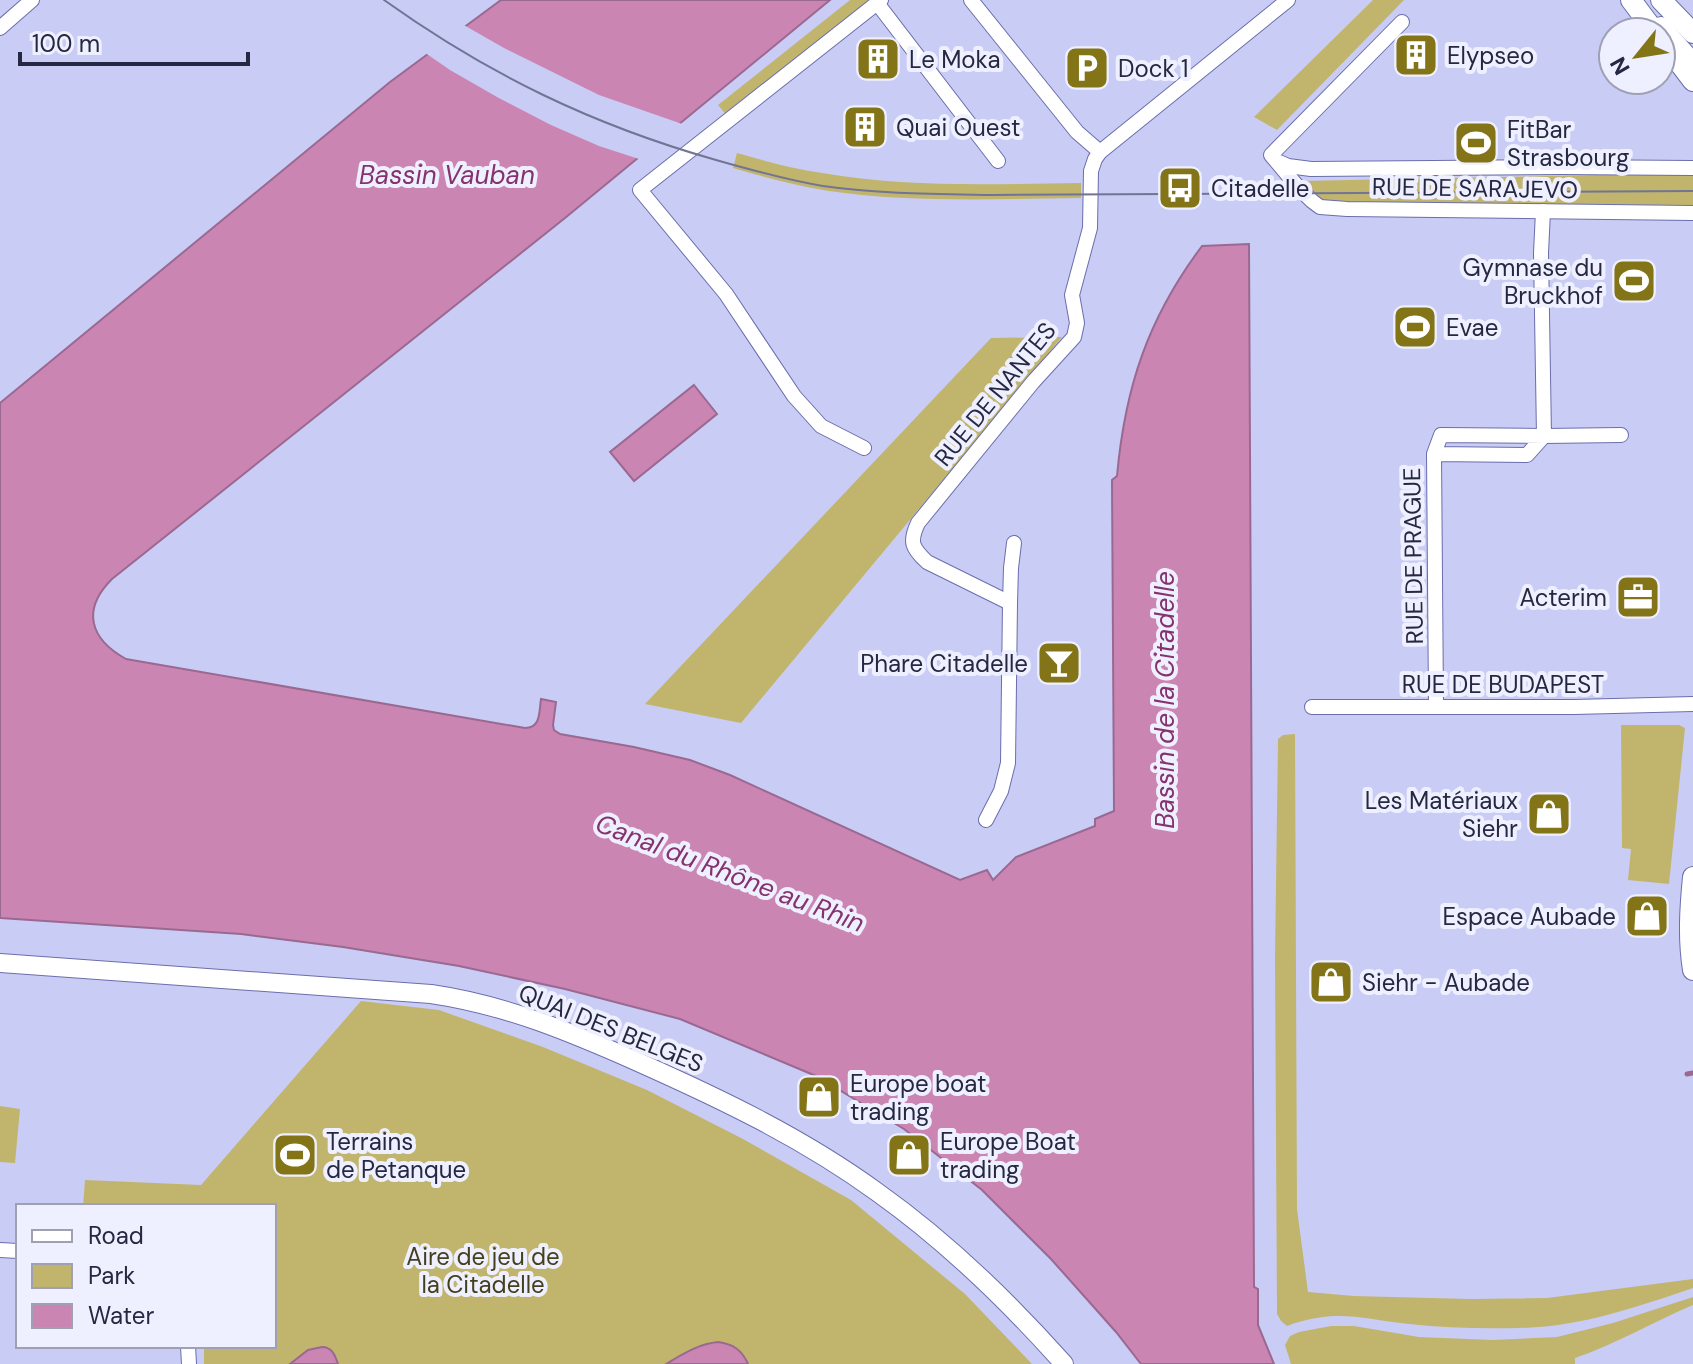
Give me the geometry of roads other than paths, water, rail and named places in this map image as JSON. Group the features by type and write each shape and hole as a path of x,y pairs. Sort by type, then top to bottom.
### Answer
{"main road":[{"path":"1631,0 1650,15 1693,62"},
{"path":"1661,0 1693,33"},
{"path":"1677,60 1693,81"},
{"path":"1693,877 1690,911 1693,970"},
{"name":"QUAI DES BELGES","path":"0,963 431,994 498,1008 569,1031 756,1116 858,1178 919,1224 986,1282 1064,1364"}],"street":[{"path":"0,28 32,0"},
{"path":"971,0 1077,132 1100,152 1288,0"},
{"path":"864,448 821,426 794,396 726,294 640,190 879,2 998,161"},
{"path":"1274,158 1402,22"},
{"name":"RUE DE NANTES","path":"1010,603 927,562 916,552 913,534 918,523 1074,337 1077,323 1072,295 1090,228 1091,171 1100,152"},
{"name":"RUE DE SARAJEVO","path":"1274,158 1288,166 1311,169 1693,168"},
{"name":"RUE DE SARAJEVO","path":"1274,158 1312,201 1320,207 1331,209 1693,213"},
{"path":"1543,211 1544,436 1621,435"},
{"name":"RUE DE PRAGUE","path":"1436,705 1434,454 1527,455 1544,436"},
{"path":"986,820 1001,791 1008,763 1014,543"},
{"name":"RUE DE BUDAPEST","path":"1312,707 1693,704"}],"water":[{"path":"501,0 830,0 565,218 112,579 102,591 93,613 98,633 104,642 126,659 525,728 537,722 541,699 556,702 553,725 560,734 690,760 730,775 960,880 987,870 993,880 1016,857 1095,826 1095,819 1114,811 1112,480 1117,476 1133,383 1153,327 1202,246 1249,244 1254,1287 1258,1289 1258,1325 1274,1364 1141,1364 1051,1259 982,1190 904,1129 816,1076 680,1019 459,966 343,947 241,934 0,918 0,403 390,82"},
{"path":"694,385 717,414 634,481 610,452"},
{"path":"718,1342 736,1348 748,1364 666,1364 697,1347"},
{"path":"322,1347 331,1350 338,1364 290,1364 308,1350"}],"waterway":[{"path":"1687,1074 1693,1073"}],"tram line":[{"path":"384,0 463,52 585,114 716,160 823,186 886,192 993,195 1693,191"}],"place":[{"name":"Elypseo","path":"1416,55"},
{"name":"Le Moka","path":"878,59"},
{"name":"Dock 1","path":"1087,68"},
{"name":"Quai Ouest","path":"865,127"},
{"name":"FitBar Strasbourg","path":"1476,143"},
{"name":"Citadelle","path":"1180,188"},
{"name":"Gymnase du Bruckhof","path":"1634,281"},
{"name":"Evae","path":"1415,327"},
{"name":"Acterim","path":"1638,597"},
{"name":"Phare Citadelle","path":"1059,663"},
{"name":"Les Matériaux Siehr","path":"1549,814"},
{"name":"Espace Aubade","path":"1647,916"},
{"name":"Siehr - Aubade","path":"1331,982"},
{"name":"Europe boat trading","path":"819,1097"},
{"name":"Terrains de Petanque","path":"295,1155"},
{"name":"Europe Boat trading","path":"909,1155"}],"water label":[{"name":"Bassin Vauban","path":"447,175"},
{"name":"Bassin de la Citadelle","path":"1165,700"},
{"name":"Canal du Rhône au Rhin","path":"730,873"}],"park label":[{"name":"Aire de jeu de la Citadelle","path":"483,1270"}]}
